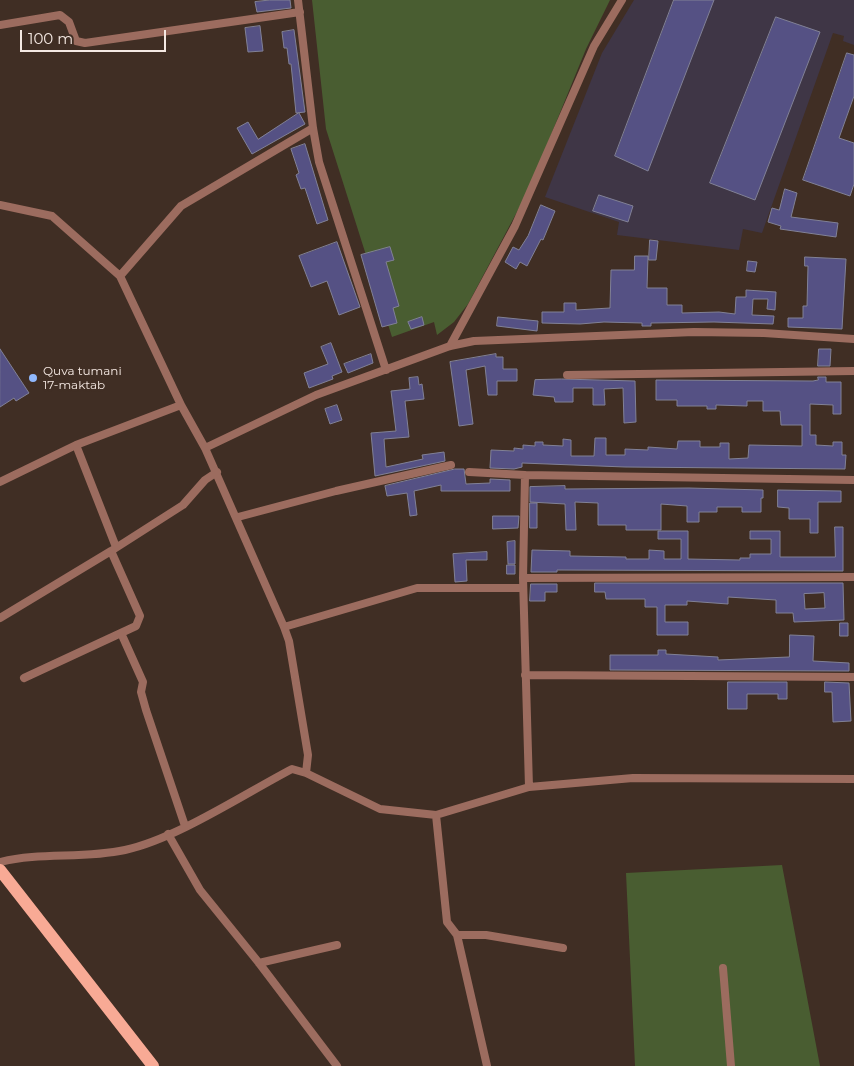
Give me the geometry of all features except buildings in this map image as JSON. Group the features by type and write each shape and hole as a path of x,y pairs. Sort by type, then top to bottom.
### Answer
{"main road":[{"path":"0,870 153,1066"}],"street":[{"path":"298,0 313,128 319,162 386,370"},
{"path":"450,346 515,226 594,46 622,0"},
{"path":"0,24 63,16 69,22 76,41 85,43 300,12"},
{"path":"120,276 181,206 313,128"},
{"path":"0,206 52,216 120,276 181,405 217,472 284,627 308,755 306,773"},
{"path":"205,448 316,395 450,346 474,341 694,332 764,333 854,339"},
{"path":"567,375 854,371"},
{"path":"0,482 76,445 181,405"},
{"path":"24,678 136,626 140,616 113,549 76,445"},
{"path":"238,517 354,487 451,465"},
{"path":"0,618 183,505 205,480 217,472"},
{"path":"469,472 525,475 854,480"},
{"path":"525,475 524,675 529,787"},
{"path":"523,578 854,577"},
{"path":"284,627 417,588 523,588"},
{"path":"121,633 143,682 141,692 146,710 185,826"},
{"path":"524,675 854,677"},
{"path":"0,862 21,857 101,854 126,850 185,826 292,769 306,773 380,809 436,815 529,787 633,778 854,779"},
{"path":"436,815 447,922 457,935 487,1066"},
{"path":"168,834 200,890 259,963 337,1066"},
{"path":"457,935 486,935 563,948"},
{"path":"259,963 337,945"},
{"path":"723,968 731,1066"}],"shaded area":[{"path":"634,0 854,0 854,45 843,41 844,36 833,33 762,233 743,229 739,250 617,235 619,222 545,197 602,53"}],"green space":[{"path":"312,0 610,0 586,49 528,191 468,304 454,322 437,335 434,322 392,337 326,129"},
{"path":"782,865 820,1066 635,1066 626,873"}],"place":[{"name":"Quva tumani 17-maktab","path":"33,378"}]}
